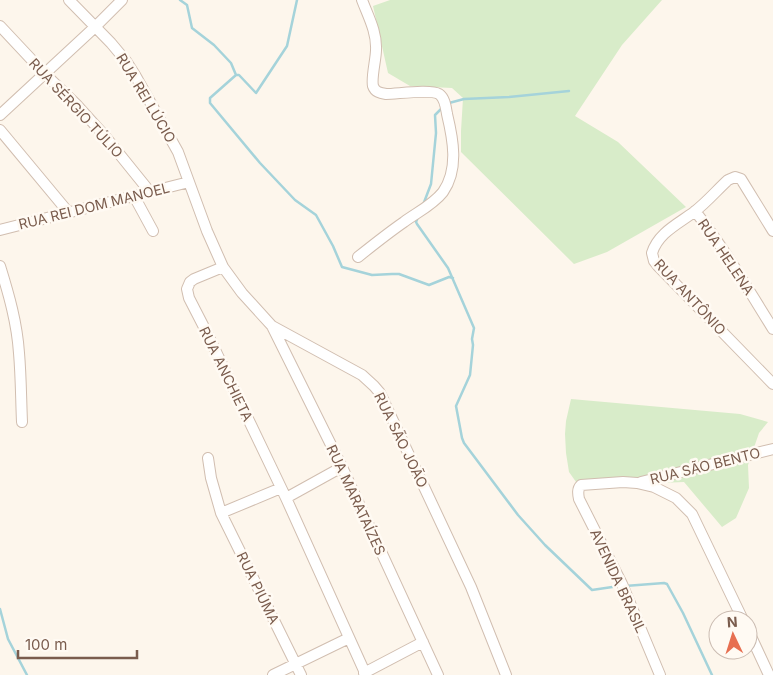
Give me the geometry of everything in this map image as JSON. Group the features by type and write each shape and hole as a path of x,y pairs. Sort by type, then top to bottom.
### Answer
{"street":[{"name":"RUA REI LÚCIO","path":"69,0 126,61 178,152 189,182"},
{"path":"0,115 122,0"},
{"path":"358,257 440,195 449,180 453,159 452,137 444,101 441,96 432,92 386,94 380,93 375,89 373,82 376,40 362,0"},
{"name":"RUA SÉRGIO TÚLIO","path":"0,26 76,104 150,192"},
{"path":"0,130 68,213"},
{"name":"RUA ANTÔNIO","path":"773,231 741,179 735,177 730,178 695,211 667,230 652,250 654,260 658,266 773,384"},
{"name":"RUA REI DOM MANOEL","path":"0,230 189,182"},
{"name":"RUA SÃO JOÃO","path":"189,182 223,267 242,293 272,326 362,375 380,393 470,587 506,675"},
{"path":"134,196 154,231"},
{"name":"RUA HELENA","path":"695,211 732,264 773,329"},
{"path":"0,266 13,314 17,338 22,422"},
{"name":"RUA ANCHIETA","path":"223,267 194,279 188,286 188,293 284,493 365,674"},
{"name":"RUA MARATAÍZES","path":"272,326 342,467 438,675"},
{"name":"RUA SÃO BENTO","path":"637,484 773,449"},
{"name":"RUA PIÚMA","path":"208,458 220,513 301,675"},
{"path":"220,513 284,493 342,467"},
{"name":"RUA SÃO BENTO","path":"579,487 584,484 623,482 654,487 676,498 692,514 738,610"},
{"name":"AVENIDA BRASIL","path":"579,487 580,498 622,584 660,675"},
{"path":"272,675 349,638"},
{"path":"365,674 423,642"},
{"path":"758,651 769,675"}],"green space":[{"path":"390,0 662,0 622,45 575,116 618,142 686,207 607,252 574,264 461,152 463,98 452,88 410,86 388,73 373,6"},
{"path":"571,399 740,414 768,422 759,433 748,465 749,488 736,518 722,527 684,482 610,482 581,489 569,472 566,453 566,421"}],"waterway":[{"path":"180,0 187,5 192,28 214,45 231,63 236,75 239,75 256,93 287,46 297,0"},
{"path":"236,75 210,98 210,103 260,163 295,200 316,215 342,267 372,275 399,274 429,285 449,277 453,278"},
{"path":"449,103 464,99 569,91"},
{"path":"423,205 431,184 436,133 435,115 442,108"},
{"path":"418,217 417,224 448,268 474,328 470,375 456,406 464,443 518,515 545,545 592,590 619,586"},
{"path":"625,586 667,584 712,675"},
{"path":"0,609 8,639 27,675"}]}
